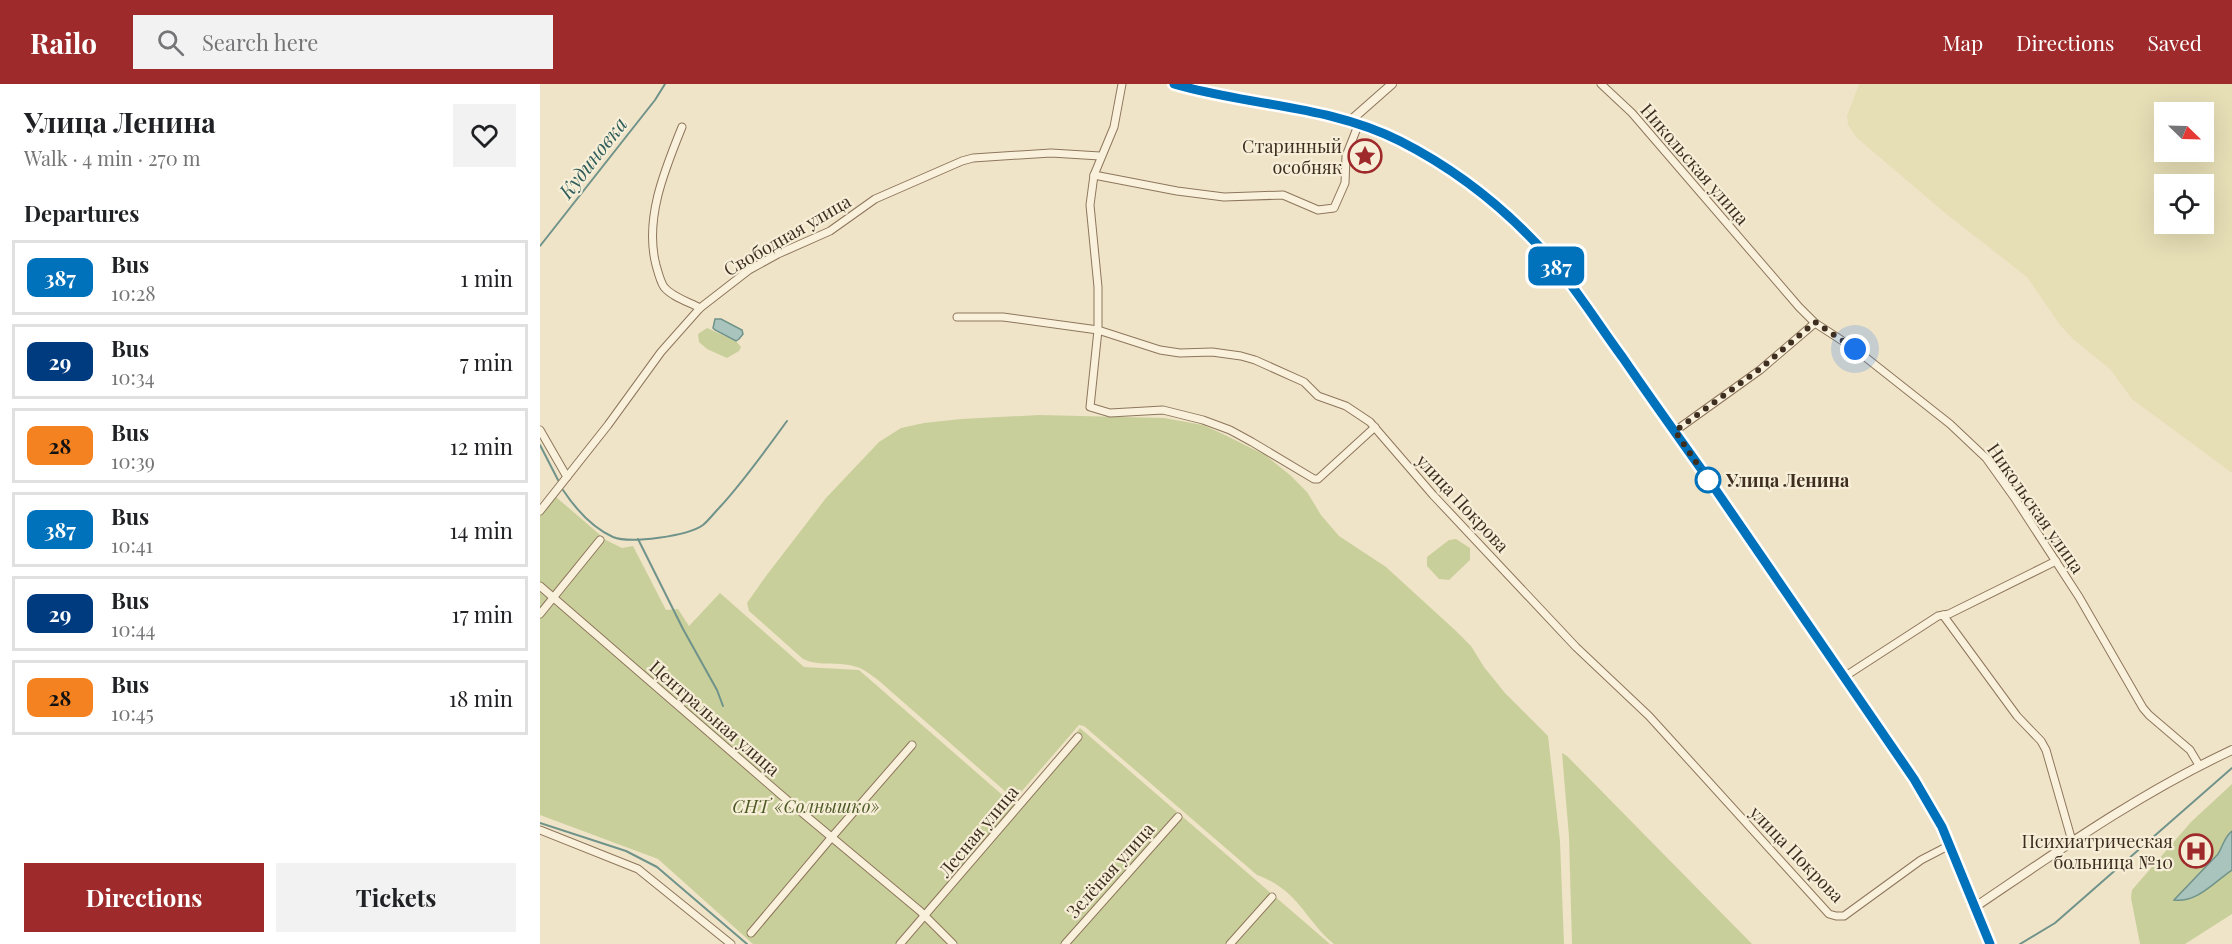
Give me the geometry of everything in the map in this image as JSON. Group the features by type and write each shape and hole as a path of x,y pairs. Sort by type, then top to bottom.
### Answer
{"main road":[{"path":"1174,84 1354,122 1400,141 1442,166 1500,208 1554,264 1675,431 1914,779 1933,809 1950,845 1990,944"}],"street":[{"path":"1122,84 1111,138 1100,156 1094,174 1090,205 1098,287 1098,330 1090,407 1110,413 1163,410 1203,420 1230,430 1314,480 1318,479 1375,428"},
{"path":"1094,174 1177,191 1224,197 1283,195 1304,205 1325,210 1334,208 1344,183 1346,156 1354,122 1392,84"},
{"name":"Никольская улица","path":"1601,84 1632,113 1781,288 1815,322 1891,376 1977,448 1997,473 2056,561 2143,708 2190,750 2199,765"},
{"path":"682,127 661,188 653,220 652,240 654,259 663,286 670,293 700,308"},
{"name":"Свободная улица","path":"540,511 608,425 661,352 700,308 749,270 778,254 830,231 875,199 962,161 973,158 1051,153 1100,156"},
{"name":"улица Покрова","path":"957,316 1003,317 1098,330 1160,350 1180,353 1212,352 1255,360 1304,382 1318,396 1346,406 1375,428 1433,495 1576,647 1649,716 1829,914 1845,916 1921,860 1950,845"},
{"path":"1675,431 1760,369 1815,322"},
{"path":"540,430 567,477"},
{"path":"540,614 600,540"},
{"path":"1844,677 1912,632 1943,615 2056,561"},
{"name":"Центральная улица","path":"540,586 925,917 953,944"},
{"path":"1943,615 2017,716 2041,741 2046,750 2072,841"},
{"name":"Лесная улица","path":"900,944 1078,737"},
{"path":"751,933 912,746"},
{"path":"1975,908 2133,802 2199,765 2232,750"},
{"name":"Зелёная улица","path":"1065,944 1178,817"},
{"path":"540,830 638,868 731,944"},
{"path":"1230,944 1272,897"}],"shaded area":[{"path":"1859,84 2232,84 2232,473 2132,399 2110,369 2073,339 2060,325 2027,277 1945,213 1856,137 1848,125 1847,116"}],"green space":[{"path":"707,328 736,341 741,347 739,351 727,358 707,349 699,342 698,334"},
{"path":"1039,415 1164,418 1203,425 1265,455 1307,492 1321,515 1339,536 1386,567 1471,646 1505,693 1548,736 1560,841 1564,944 1334,944 1283,889 1257,875 1084,726 1079,725 1022,791 1015,796 1006,792 868,672 850,665 816,663 803,659 749,611 747,603 826,498 879,442 901,428 924,423"},
{"name":"СНТ «Солнышко»","path":"556,497 606,540 622,548 633,546 666,610 678,609 689,626 720,593 804,667 859,670 1015,806 1080,728 1330,944 753,944 658,859 540,815 540,516"},
{"path":"1456,539 1470,548 1470,560 1449,580 1439,579 1427,566 1427,557 1449,540"},
{"path":"1562,753 1752,944 1572,944 1569,837"},
{"name":"Психиатрическая больница №10","path":"2232,784 2232,831 2225,839 2218,854 2175,900 2190,899 2198,895 2232,870 2232,914 2185,944 2140,944 2131,898 2132,890 2191,822"}],"water":[{"path":"715,319 721,319 742,330 743,334 736,341 715,330 713,328"},
{"path":"2232,831 2232,870 2198,895 2174,900 2218,854 2225,839"}],"waterway":[{"name":"Кудиновка","path":"540,246 655,100 665,84"},
{"path":"563,490 585,517 613,537 632,540 645,539 696,529 709,519 746,477 787,421"},
{"path":"540,445 558,480"},
{"path":"638,539 683,629 717,690 723,706"},
{"path":"2020,944 2055,923 2232,768"},
{"path":"540,823 626,851 657,867 747,944"}],"bus line":[{"name":"387","path":"1174,84 1359,123 1400,141 1442,166 1479,191 1526,234 1554,264 1675,431 1914,779 1942,827 1990,944"}],"place":[{"name":"Старинный особняк","path":"1365,156"},
{"name":"Улица Ленина","path":"1708,480"},
{"name":"Психиатрическая больница №10","path":"2196,851"}],"route":[{"path":"1708,480 1675,431 1760,369 1815,322 1855,349"}]}
